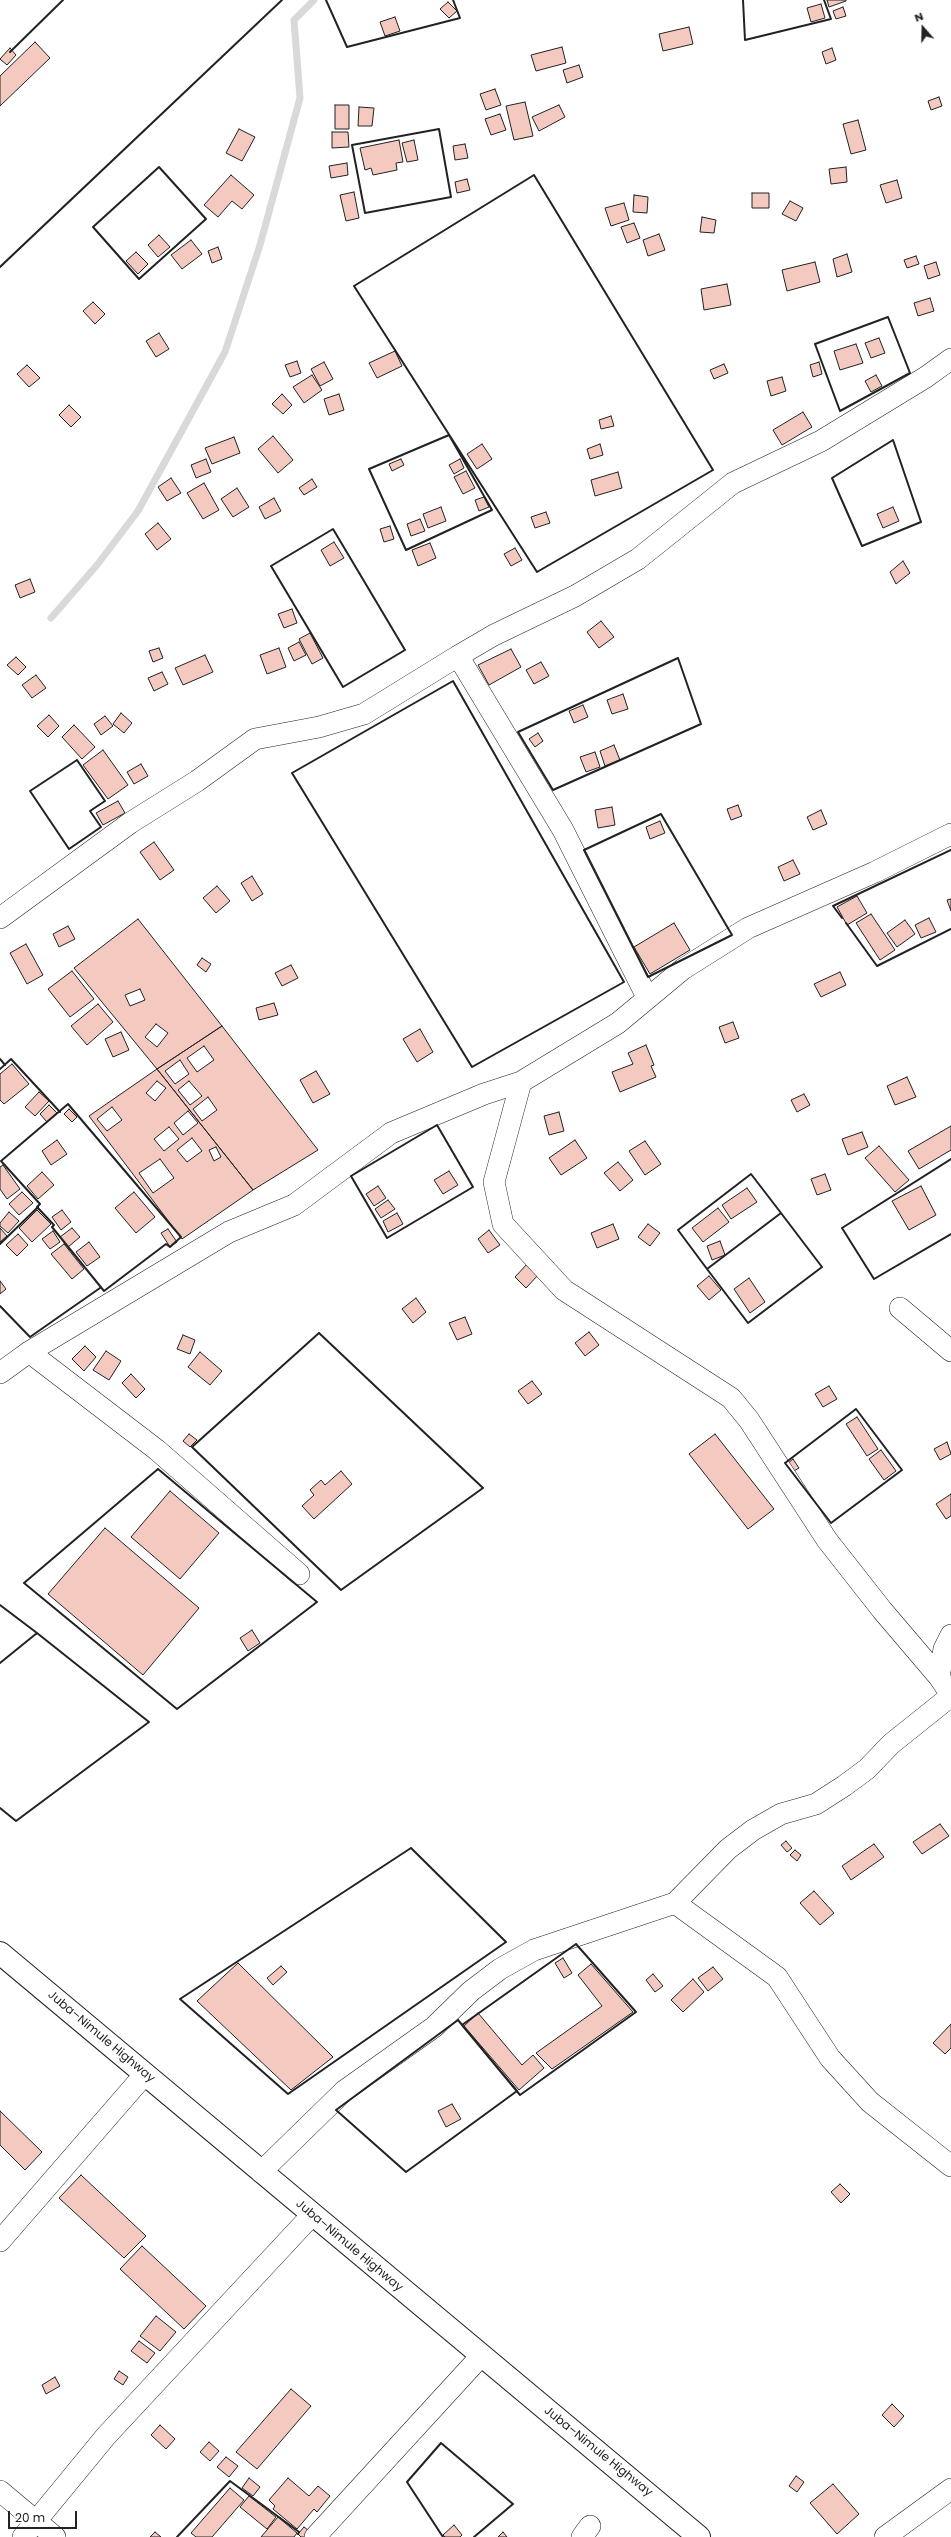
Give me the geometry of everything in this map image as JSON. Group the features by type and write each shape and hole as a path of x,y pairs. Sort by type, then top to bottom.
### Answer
{"main road":[{"name":"Juba–Nimule Highway","path":"0,1953 699,2537"}],"street":[{"path":"0,918 130,823 197,781 255,738 319,727 364,714 494,635 575,596 632,562 733,483 821,441 926,378 951,359"},
{"path":"458,656 563,830 647,998"},
{"path":"0,1373 29,1352 229,1232 294,1205 391,1133 484,1094 521,1082 618,1023 683,969 748,928 875,872 951,834"},
{"path":"261,2172 344,2092 434,2027 471,1991 500,1969 534,1950 675,1903 709,1867 741,1839 781,1814 816,1804 844,1786 867,1769 891,1744 951,1696 939,1677 882,1610 827,1540 749,1420 731,1398 564,1290 503,1224 494,1182 521,1082"},
{"path":"900,1308 951,1351"},
{"path":"29,1352 157,1450 299,1574"},
{"path":"939,1677 944,1649 951,1635"},
{"path":"675,1903 777,1977 830,2058 865,2096 951,2166"},
{"path":"0,2241 146,2074"},
{"path":"30,2530 106,2436 312,2215"},
{"path":"315,2537 481,2356"},
{"path":"885,2537 951,2489"},
{"path":"0,2491 30,2530 55,2537"}],"building":[{"path":"827,0 846,0 846,1 829,7"},
{"path":"448,2 457,11 449,18 440,9"},
{"path":"821,4 825,18 811,22 807,8"},
{"path":"843,7 846,16 836,19 833,11"},
{"path":"395,17 400,31 385,36 380,22"},
{"path":"689,27 693,44 663,51 659,34"},
{"path":"35,42 50,58 0,106 0,76"},
{"path":"562,47 566,63 536,71 531,55"},
{"path":"10,48 16,55 7,65 0,59"},
{"path":"832,48 836,60 826,64 822,52"},
{"path":"579,65 583,77 567,83 563,70"},
{"path":"495,89 501,105 486,110 480,94"},
{"path":"939,97 942,106 931,110 928,101"},
{"path":"525,102 533,136 514,140 506,106"},
{"path":"335,105 349,105 349,129 335,129"},
{"path":"559,105 565,117 539,131 532,117"},
{"path":"359,107 374,108 372,126 358,126"},
{"path":"500,114 506,130 491,135 485,119"},
{"path":"858,120 866,150 851,154 843,124"},
{"path":"239,129 255,137 242,161 226,153"},
{"path":"332,132 348,132 349,147 332,148"},
{"path":"399,140 403,162 396,163 397,170 373,175 371,168 365,170 360,148"},
{"path":"414,140 418,160 407,162 402,143"},
{"path":"465,144 468,158 455,160 453,146"},
{"path":"347,163 348,175 331,178 329,166"},
{"path":"846,167 847,182 831,184 829,169"},
{"path":"231,175 254,195 242,209 232,201 218,217 204,205"},
{"path":"467,179 470,190 457,193 455,182"},
{"path":"897,180 902,198 886,203 880,185"},
{"path":"354,192 359,218 346,221 340,195"},
{"path":"752,193 769,193 769,208 752,208"},
{"path":"634,195 648,197 647,213 633,212"},
{"path":"790,201 803,208 796,221 782,214"},
{"path":"624,203 629,220 611,226 605,208"},
{"path":"702,217 716,220 714,233 700,232"},
{"path":"634,223 640,238 627,243 621,227"},
{"path":"659,234 665,250 648,256 643,240"},
{"path":"159,235 170,247 158,257 148,245"},
{"path":"191,240 202,254 182,269 171,255"},
{"path":"218,247 222,259 212,263 208,251"},
{"path":"136,252 148,264 138,274 126,261"},
{"path":"847,254 852,272 837,277 833,259"},
{"path":"916,256 919,264 907,268 904,260"},
{"path":"815,262 820,282 787,291 782,270"},
{"path":"936,262 940,275 928,279 924,266"},
{"path":"727,284 731,305 704,310 701,289"},
{"path":"930,298 934,311 918,316 914,303"},
{"path":"93,302 105,314 95,324 83,311"},
{"path":"159,333 169,349 156,357 146,341"},
{"path":"879,338 885,353 871,358 865,343"},
{"path":"856,344 863,363 840,370 834,351"},
{"path":"395,351 402,366 377,378 369,363"},
{"path":"297,361 301,373 290,377 285,365"},
{"path":"324,362 333,379 320,386 311,369"},
{"path":"819,362 822,374 813,377 810,365"},
{"path":"724,364 728,373 714,379 710,370"},
{"path":"27,365 40,378 29,387 17,374"},
{"path":"312,375 322,390 304,403 293,387"},
{"path":"876,375 882,386 871,392 865,381"},
{"path":"782,377 786,391 771,396 767,381"},
{"path":"282,394 292,405 283,414 272,404"},
{"path":"339,394 344,410 329,415 324,399"},
{"path":"69,405 81,417 71,427 59,415"},
{"path":"803,412 812,427 782,445 773,430"},
{"path":"611,416 614,426 601,429 599,420"},
{"path":"273,436 293,460 278,473 258,449"},
{"path":"234,437 240,453 212,464 205,448"},
{"path":"482,444 492,459 477,469 467,454"},
{"path":"600,444 603,455 590,459 587,449"},
{"path":"206,459 211,472 196,478 191,465"},
{"path":"401,459 404,465 392,471 389,464"},
{"path":"460,459 464,468 454,474 449,465"},
{"path":"466,471 475,488 463,494 454,477"},
{"path":"618,472 622,488 595,496 591,480"},
{"path":"171,478 181,493 167,501 158,487"},
{"path":"312,479 317,487 304,495 299,488"},
{"path":"204,483 219,510 203,519 187,493"},
{"path":"237,488 249,507 233,517 221,499"},
{"path":"484,497 489,507 479,511 475,500"},
{"path":"274,498 281,511 265,519 259,507"},
{"path":"441,507 446,521 428,528 423,514"},
{"path":"893,507 899,521 883,528 877,514"},
{"path":"546,512 550,523 535,528 531,517"},
{"path":"420,519 425,531 411,536 407,524"},
{"path":"158,523 171,539 157,550 145,534"},
{"path":"390,526 394,539 384,542 380,529"},
{"path":"334,542 344,558 330,566 321,550"},
{"path":"430,543 436,558 418,566 412,550"},
{"path":"515,548 522,560 511,566 504,554"},
{"path":"903,561 910,573 896,584 890,572"},
{"path":"30,579 35,592 20,598 15,585"},
{"path":"292,609 297,623 284,628 278,614"},
{"path":"601,621 614,637 599,648 587,632"},
{"path":"310,633 323,658 312,664 299,639"},
{"path":"299,642 306,655 294,661 288,648"},
{"path":"159,648 163,658 153,662 149,651"},
{"path":"279,648 286,667 267,674 260,655"},
{"path":"511,649 521,667 489,685 478,665"},
{"path":"205,655 213,672 183,685 175,668"},
{"path":"16,657 26,667 18,675 7,665"},
{"path":"541,662 549,676 534,684 526,670"},
{"path":"162,672 168,684 154,691 148,678"},
{"path":"36,675 46,688 32,698 22,685"},
{"path":"623,694 628,709 612,714 607,700"},
{"path":"583,705 588,717 574,723 569,711"},
{"path":"121,713 132,723 124,733 113,724"},
{"path":"49,715 59,726 48,737 37,726"},
{"path":"105,716 113,726 101,735 94,724"},
{"path":"74,725 95,747 82,759 62,737"},
{"path":"538,733 543,741 535,747 529,739"},
{"path":"614,745 620,760 605,766 600,751"},
{"path":"103,750 128,785 108,799 83,765"},
{"path":"595,752 600,767 586,772 580,757"},
{"path":"141,764 148,776 134,784 127,772"},
{"path":"118,801 125,813 103,825 96,813"},
{"path":"738,805 742,816 731,820 727,809"},
{"path":"612,807 615,825 598,828 595,810"},
{"path":"821,810 827,824 813,830 807,817"},
{"path":"660,821 665,833 650,839 646,827"},
{"path":"154,842 174,870 160,880 140,852"},
{"path":"793,860 800,874 784,881 778,867"},
{"path":"252,876 263,894 252,901 241,883"},
{"path":"217,886 230,901 216,913 203,898"},
{"path":"857,896 867,913 847,925 837,907"},
{"path":"951,899 951,911 947,900"},
{"path":"871,914 895,950 880,960 856,923"},
{"path":"929,918 936,932 921,938 915,925"},
{"path":"138,919 222,1026 157,1069 74,968"},
{"path":"905,920 915,934 897,947 887,933"},
{"path":"674,923 690,950 650,974 634,947"},
{"path":"68,926 75,939 59,947 53,934"},
{"path":"26,944 43,975 27,984 10,953"},
{"path":"202,958 211,964 206,972 197,965"},
{"path":"291,965 298,978 282,986 275,973"},
{"path":"72,971 94,999 70,1017 48,989"},
{"path":"840,972 846,985 821,997 814,984"},
{"path":"140,989 145,1000 130,1006 125,995"},
{"path":"274,1003 278,1015 259,1020 256,1008"},
{"path":"98,1004 113,1022 87,1045 71,1026"},
{"path":"733,1022 739,1038 725,1043 719,1027"},
{"path":"156,1024 168,1033 157,1047 145,1037"},
{"path":"222,1026 318,1150 253,1190 157,1069"},
{"path":"420,1029 433,1052 417,1062 403,1039"},
{"path":"121,1032 129,1050 113,1057 105,1039"},
{"path":"646,1045 654,1065 651,1066 656,1077 620,1092 612,1072 633,1064 628,1053"},
{"path":"204,1046 214,1060 197,1072 187,1058"},
{"path":"180,1060 189,1074 175,1084 165,1071"},
{"path":"12,1064 29,1084 4,1104 0,1100 0,1074"},
{"path":"157,1069 253,1190 182,1239 89,1116"},
{"path":"316,1071 330,1094 313,1103 300,1080"},
{"path":"907,1077 916,1097 895,1105 887,1086"},
{"path":"157,1081 166,1088 155,1101 146,1093"},
{"path":"189,1081 202,1096 190,1105 178,1090"},
{"path":"39,1092 49,1101 35,1116 25,1107"},
{"path":"804,1094 810,1105 797,1112 791,1100"},
{"path":"208,1097 217,1110 202,1121 193,1109"},
{"path":"49,1105 57,1113 47,1122 40,1114"},
{"path":"112,1107 122,1120 107,1131 97,1119"},
{"path":"69,1109 77,1117 72,1122 64,1114"},
{"path":"188,1111 198,1123 183,1135 174,1123"},
{"path":"559,1112 564,1131 549,1135 544,1116"},
{"path":"951,1126 951,1150 919,1169 908,1151"},
{"path":"169,1127 179,1139 164,1151 154,1139"},
{"path":"862,1132 868,1147 848,1155 842,1139"},
{"path":"192,1138 202,1151 187,1162 177,1150"},
{"path":"57,1140 67,1154 51,1165 42,1151"},
{"path":"575,1140 587,1158 561,1175 549,1158"},
{"path":"645,1141 661,1164 645,1175 629,1151"},
{"path":"879,1146 909,1180 895,1192 865,1158"},
{"path":"216,1147 221,1157 214,1161 209,1150"},
{"path":"160,1159 174,1178 153,1193 139,1173"},
{"path":"618,1162 633,1180 620,1191 604,1173"},
{"path":"3,1165 20,1189 7,1199 0,1189 0,1167"},
{"path":"449,1171 458,1185 443,1194 434,1180"},
{"path":"42,1172 54,1185 38,1199 27,1186"},
{"path":"825,1174 831,1190 817,1195 811,1179"},
{"path":"378,1186 386,1198 374,1206 366,1194"},
{"path":"921,1186 936,1215 909,1230 892,1201"},
{"path":"747,1188 757,1202 731,1219 722,1205"},
{"path":"22,1192 33,1203 19,1215 9,1204"},
{"path":"134,1192 155,1217 136,1233 115,1208"},
{"path":"388,1200 395,1209 381,1218 375,1209"},
{"path":"718,1208 729,1222 703,1242 692,1228"},
{"path":"37,1210 51,1224 32,1242 19,1228"},
{"path":"62,1210 71,1222 61,1230 52,1217"},
{"path":"9,1212 19,1221 8,1233 0,1226 0,1223"},
{"path":"397,1213 403,1224 388,1232 383,1221"},
{"path":"613,1224 619,1239 597,1248 591,1233"},
{"path":"648,1224 660,1233 650,1246 638,1237"},
{"path":"0,1228 7,1236 0,1242"},
{"path":"72,1228 80,1237 68,1247 60,1237"},
{"path":"168,1229 177,1242 170,1247 161,1233"},
{"path":"489,1230 500,1245 488,1253 478,1239"},
{"path":"53,1231 60,1242 50,1249 42,1239"},
{"path":"18,1234 28,1245 17,1256 6,1245"},
{"path":"720,1241 725,1255 712,1260 707,1246"},
{"path":"89,1242 100,1257 87,1266 76,1252"},
{"path":"64,1244 84,1269 72,1279 51,1254"},
{"path":"528,1263 539,1274 526,1288 515,1277"},
{"path":"709,1276 721,1290 709,1300 697,1286"},
{"path":"749,1278 765,1302 750,1313 734,1289"},
{"path":"0,1281 6,1289 0,1294"},
{"path":"416,1298 426,1312 413,1323 402,1309"},
{"path":"465,1317 472,1334 457,1340 449,1323"},
{"path":"589,1332 599,1345 585,1356 575,1343"},
{"path":"183,1335 195,1340 190,1354 177,1349"},
{"path":"85,1346 96,1357 84,1371 72,1359"},
{"path":"106,1351 121,1361 109,1380 93,1370"},
{"path":"200,1352 222,1371 210,1385 188,1367"},
{"path":"131,1374 145,1389 136,1398 122,1383"},
{"path":"532,1381 542,1394 528,1404 518,1391"},
{"path":"829,1386 837,1399 823,1407 815,1394"},
{"path":"857,1417 878,1449 867,1456 846,1424"},
{"path":"189,1434 197,1440 190,1447 183,1441"},
{"path":"715,1434 774,1509 748,1529 689,1454"},
{"path":"947,1442 951,1454 940,1460 934,1449"},
{"path":"881,1450 896,1471 884,1480 869,1459"},
{"path":"793,1459 799,1468 792,1472 787,1464"},
{"path":"341,1471 352,1484 314,1519 302,1506 314,1495 310,1490 321,1480 325,1485"},
{"path":"170,1491 219,1533 180,1579 131,1537"},
{"path":"951,1494 951,1516 946,1519 936,1504"},
{"path":"105,1528 199,1608 143,1675 48,1594"},
{"path":"252,1630 260,1643 248,1651 240,1638"},
{"path":"940,1824 949,1836 922,1854 913,1842"},
{"path":"786,1841 792,1848 787,1852 781,1845"},
{"path":"874,1844 884,1857 851,1880 842,1866"},
{"path":"795,1850 801,1855 797,1861 790,1855"},
{"path":"814,1891 834,1913 820,1925 800,1903"},
{"path":"563,1958 572,1973 564,1978 555,1963"},
{"path":"238,1963 333,2057 291,2090 197,2001"},
{"path":"591,1964 633,2012 552,2069 536,2053 602,2006 578,1975"},
{"path":"281,1966 287,1972 273,1985 267,1978"},
{"path":"713,1967 723,1979 708,1991 698,1978"},
{"path":"653,1974 663,1986 655,1992 646,1980"},
{"path":"693,1979 704,1992 683,2012 671,2000"},
{"path":"478,2013 522,2065 533,2055 544,2068 519,2090 464,2026"},
{"path":"951,2024 951,2048 945,2054 933,2043"},
{"path":"452,2104 461,2119 446,2127 438,2111"},
{"path":"0,2111 42,2152 25,2170 0,2145"},
{"path":"81,2175 146,2236 124,2258 59,2198"},
{"path":"840,2184 850,2194 841,2203 831,2192"},
{"path":"142,2246 206,2306 184,2329 120,2269"},
{"path":"156,2316 176,2332 160,2351 140,2336"},
{"path":"139,2341 155,2353 147,2363 131,2351"},
{"path":"119,2371 128,2377 123,2385 114,2379"},
{"path":"55,2377 60,2386 46,2394 42,2385"},
{"path":"291,2389 311,2406 257,2469 236,2452"},
{"path":"892,2404 904,2416 894,2427 882,2415"},
{"path":"160,2425 175,2439 166,2449 151,2435"},
{"path":"209,2442 219,2451 210,2461 200,2452"},
{"path":"226,2457 238,2466 229,2477 217,2467"},
{"path":"796,2476 804,2482 797,2492 789,2486"},
{"path":"249,2478 260,2487 253,2496 242,2488"},
{"path":"288,2478 309,2496 318,2486 330,2496 317,2512 314,2509 297,2529 273,2509 275,2506 269,2500"},
{"path":"833,2484 859,2514 837,2534 810,2503"},
{"path":"230,2488 244,2500 212,2537 196,2537 191,2533"},
{"path":"249,2496 276,2517 267,2529 240,2507"},
{"path":"278,2517 297,2533 294,2537 261,2537"},
{"path":"454,2525 462,2535 460,2537 445,2537 443,2535"},
{"path":"304,2527 312,2533 309,2537 301,2537 298,2534"},
{"path":"155,2532 161,2537 150,2537"},
{"path":"503,2532 507,2537 498,2537"}],"waterway":[{"path":"51,618 97,565 138,511 225,352 260,245 300,98 294,20 314,0"}],"wall":[{"path":"10,52 63,0"},
{"path":"0,267 282,0"},
{"path":"326,0 347,47 460,18 453,0"},
{"path":"743,0 745,40 831,19 824,0"},
{"path":"439,129 451,197 365,213 352,145 439,129"},
{"path":"159,167 206,219 139,279 93,227 159,167"},
{"path":"534,175 713,470 537,572 354,286 534,175"},
{"path":"888,317 910,373 840,411 815,344 888,317"},
{"path":"449,435 492,510 406,550 369,469 449,435"},
{"path":"893,440 921,522 862,546 832,478 893,440"},
{"path":"333,529 405,650 343,687 271,566 333,529"},
{"path":"678,658 701,724 553,790 518,732 678,658"},
{"path":"453,681 624,982 472,1067 292,773 453,681"},
{"path":"77,760 105,801 90,811 101,827 69,849 30,791 77,760"},
{"path":"661,814 732,935 648,977 584,850 661,814"},
{"path":"842,918 833,906 951,850"},
{"path":"846,923 877,966 951,929"},
{"path":"0,1059 5,1065"},
{"path":"0,1069 11,1059 60,1112"},
{"path":"68,1104 181,1237 170,1247 166,1244 104,1291 52,1227 54,1225 37,1207 40,1204 1,1161 68,1104"},
{"path":"437,1125 473,1187 387,1238 351,1176 437,1125"},
{"path":"951,1159 842,1228 874,1279 951,1234"},
{"path":"751,1174 781,1213 707,1269 678,1230 751,1174"},
{"path":"0,1244 38,1207"},
{"path":"781,1213 822,1267 748,1323 707,1269 781,1213"},
{"path":"0,1306 30,1337 100,1288"},
{"path":"319,1333 483,1488 341,1590 192,1447 319,1333"},
{"path":"856,1409 902,1470 831,1523 785,1463 856,1409"},
{"path":"158,1469 317,1602 177,1709 24,1583 158,1469"},
{"path":"0,1605 37,1633 36,1634"},
{"path":"0,1663 37,1633 149,1722 16,1821 0,1808"},
{"path":"411,1848 506,1942 288,2094 180,1999 411,1848"},
{"path":"576,1944 636,2012 520,2095 462,2025 576,1944"},
{"path":"458,2020 517,2091 406,2172 336,2110 458,2020"},
{"path":"443,2537 407,2482 441,2443 513,2504 474,2537"},
{"path":"177,2537 230,2481 299,2532 298,2534"}]}
